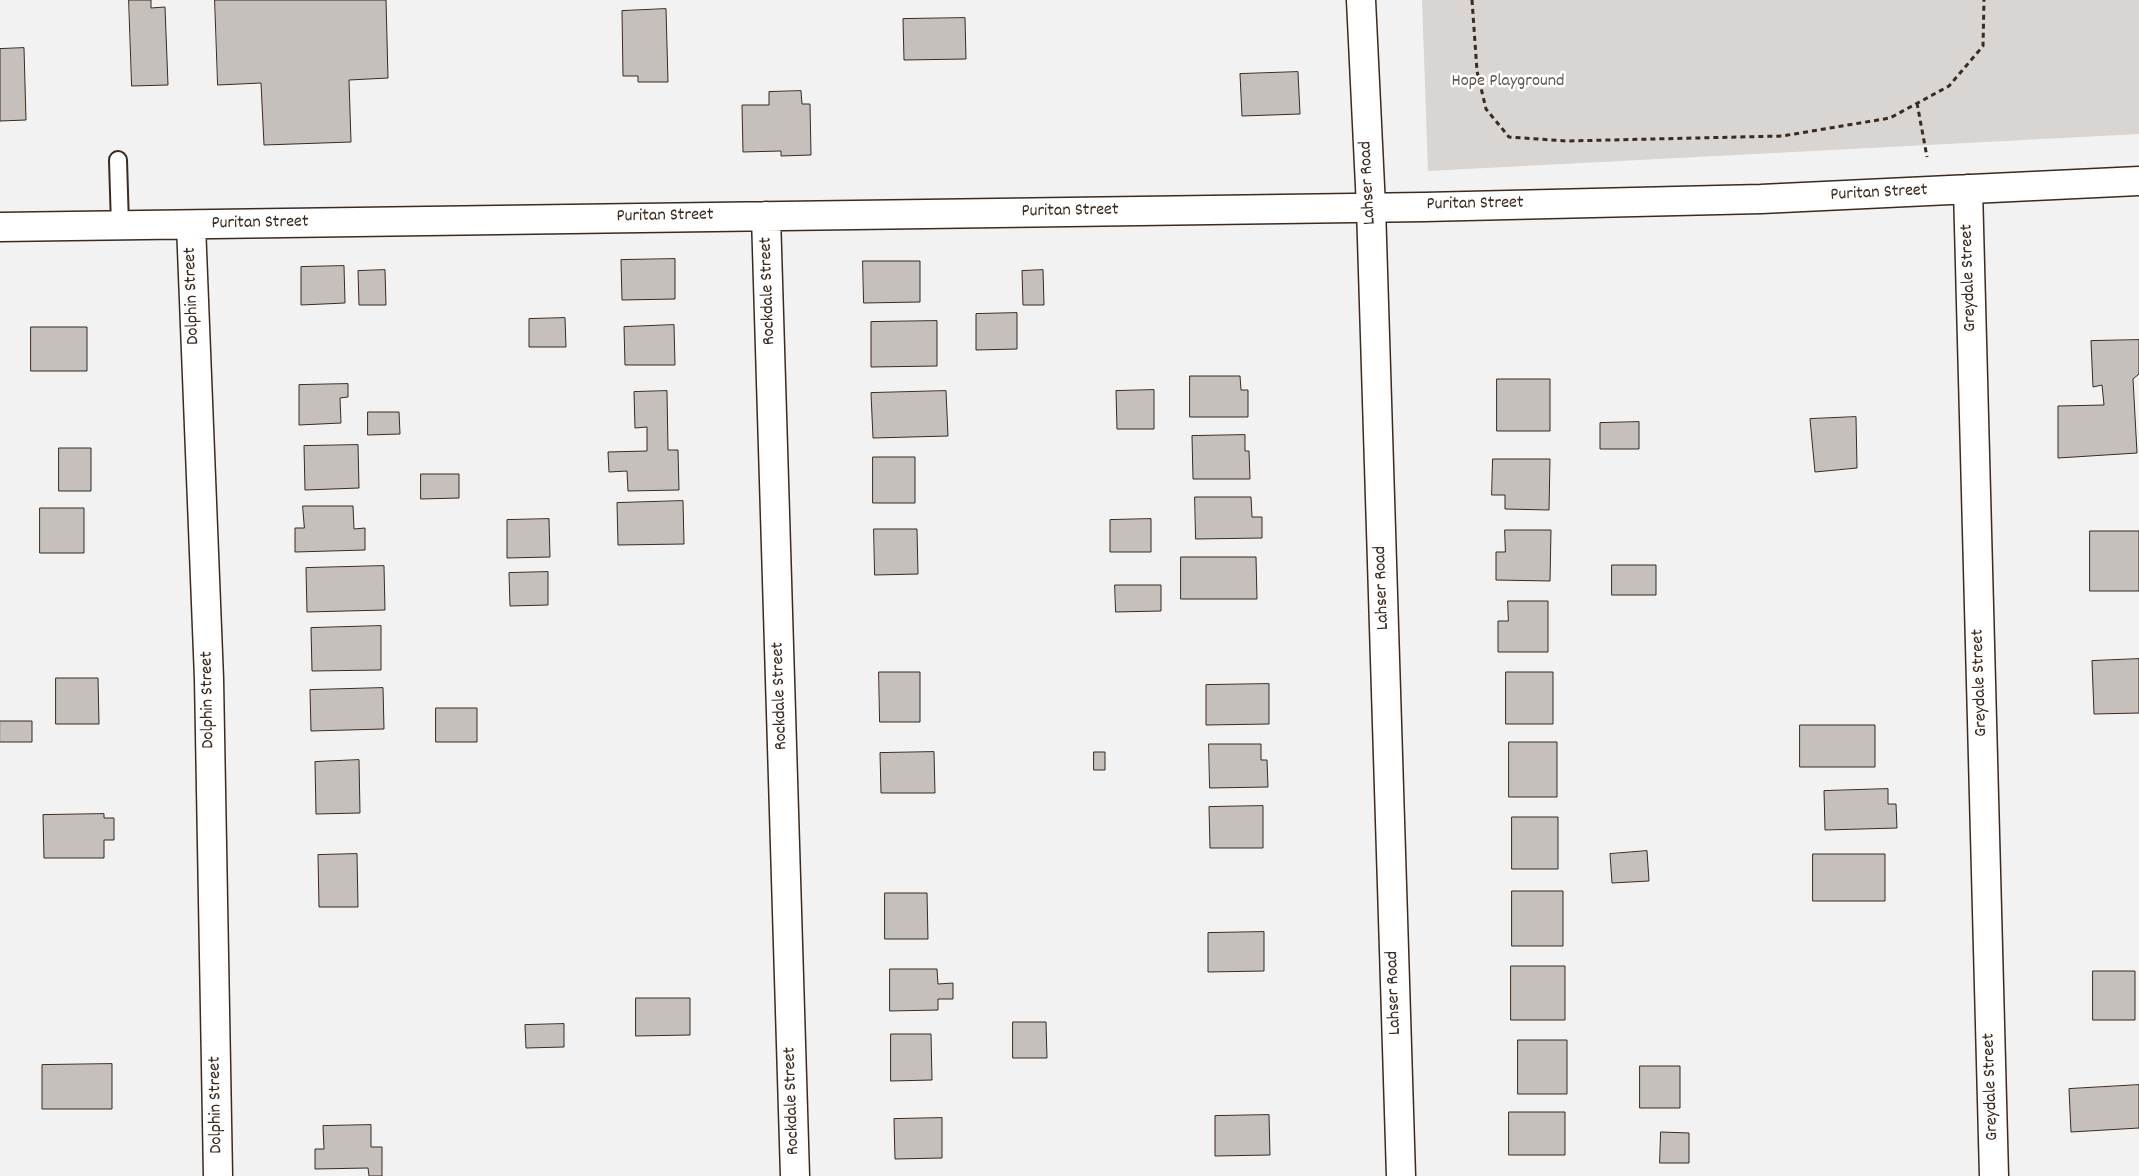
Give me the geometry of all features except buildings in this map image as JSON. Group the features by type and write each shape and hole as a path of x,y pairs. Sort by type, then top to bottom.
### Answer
{"street":[{"name":"Lahser Road","path":"1361,0 1371,207 1401,1176"},
{"name":"Puritan Street","path":"0,227 1371,207 1761,199 2139,181"},
{"name":"Greydale Street","path":"1968,189 1994,1176"},
{"name":"Rockdale Street","path":"766,216 795,1176"},
{"name":"Dolphin Street","path":"191,225 209,679 218,1176"}],"lane":[{"path":"118,160 120,225"}],"path":[{"path":"1472,0 1477,71 1486,109 1510,137 1566,141 1782,136 1890,118 1949,86 1983,46 1984,0"},
{"path":"1917,104 1933,191"}],"green space":[{"name":"Hope Playground","path":"1422,0 2139,0 2139,134 1428,171"}]}
